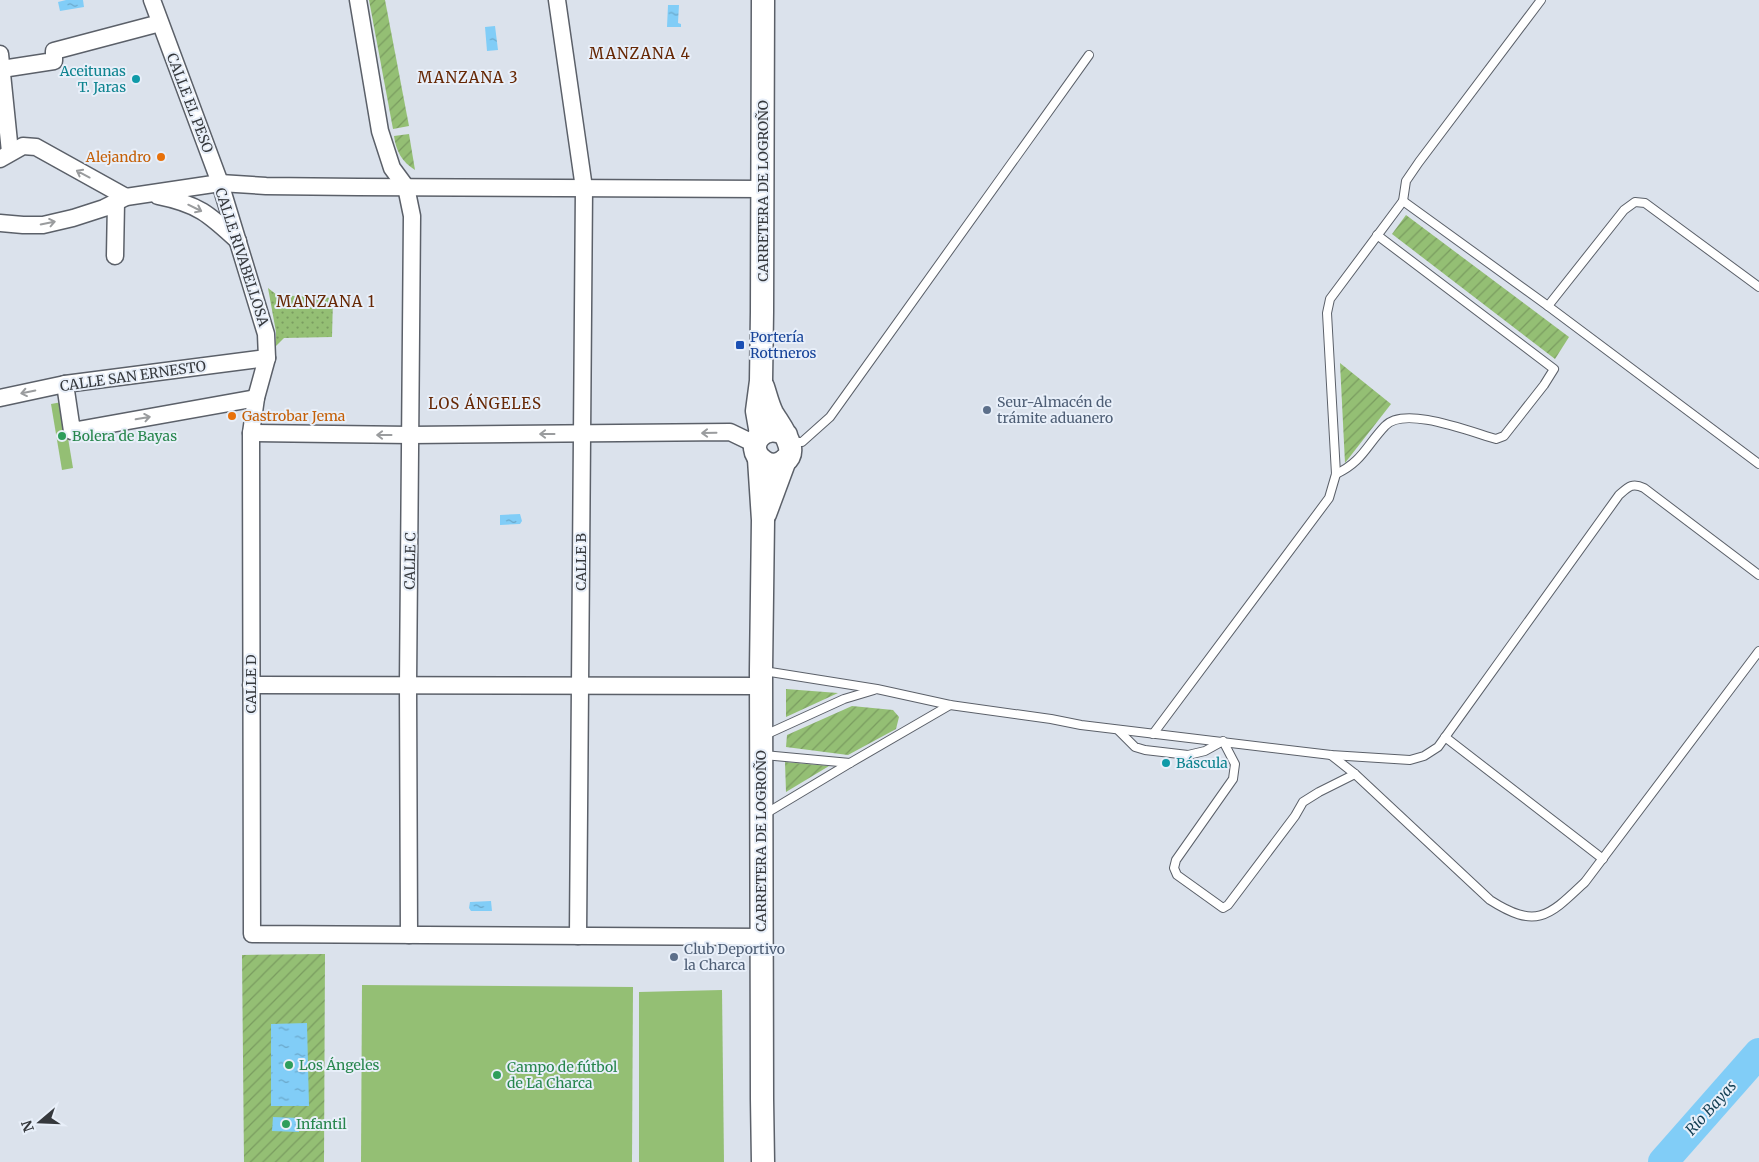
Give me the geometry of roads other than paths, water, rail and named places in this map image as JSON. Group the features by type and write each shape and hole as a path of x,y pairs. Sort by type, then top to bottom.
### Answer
{"main road":[{"name":"CARRETERA DE LOGROÑO","path":"763,0 753,189 761,381 758,411 763,520 761,678 763,1162"},
{"name":"CARRETERA DE LOGROÑO","path":"761,381 771,411 787,446 763,520"},
{"path":"774,430 787,446 773,465 766,464 759,446 767,431 774,430"}],"street":[{"name":"CALLE EL PESO","path":"152,0 220,183"},
{"path":"358,0 380,131 392,168 406,187"},
{"name":"CALLE B","path":"557,0 584,188 578,936"},
{"path":"115,256 121,199 36,147 23,146 5,156 1,61 54,61 54,51 160,23"},
{"path":"220,183 266,186 753,189"},
{"name":"CALLE RIVABELLOSA","path":"0,223 43,225 104,208 121,199 220,183 266,334 267,358 256,398 251,434"},
{"name":"CALLE C","path":"406,187 412,216 408,685 409,935"},
{"path":"149,194 179,200 199,208 238,241"},
{"name":"CALLE SAN ERNESTO","path":"0,398 65,384 267,358"},
{"path":"65,384 72,431 256,398"},
{"path":"251,434 411,435 730,432 759,446"},
{"name":"CALLE D","path":"251,434 252,934 409,935"},
{"path":"251,685 580,686 761,678"},
{"path":"409,935 762,937"}],"lane":[{"path":"1154,734 1329,498 1336,474 1326,313 1330,299 1403,201 1406,181 1419,162 1541,0"},
{"path":"787,446 802,442 830,417 1089,55"},
{"path":"1403,201 1548,306 1759,464"},
{"path":"1548,306 1624,210 1635,202 1645,203 1759,287"},
{"path":"1336,474 1357,462 1385,426 1392,420 1437,421 1496,439 1504,436 1544,385 1554,369 1377,235"},
{"path":"761,678 877,689 950,705 1119,730 1331,755 1410,760 1424,756 1438,747 1619,495 1629,485 1637,484 1644,488 1759,575"},
{"path":"1331,755 1355,774 1490,900 1505,910 1522,916 1538,917 1554,910 1586,882 1759,652"},
{"path":"761,746 844,699 877,689"},
{"path":"761,817 950,705"},
{"path":"1119,730 1135,747 1188,755 1205,751 1224,741"},
{"path":"1445,737 1603,859"},
{"path":"1224,741 1235,764 1233,779 1176,860 1174,868 1178,875 1223,908 1228,906 1295,816 1303,802 1355,774"},
{"path":"761,746 850,763"}],"water":[{"path":"83,0 84,7 60,11 58,2"},
{"path":"668,5 679,5 678,23 681,24 681,27 667,27"},
{"path":"495,26 498,50 487,51 485,27"},
{"path":"520,514 522,521 520,524 500,525 500,515"},
{"path":"491,901 492,911 471,911 469,908 470,902"},
{"name":"Los Ángeles","path":"307,1023 309,1106 271,1106 271,1024"},
{"name":"Infantil","path":"273,1117 299,1118 299,1132 272,1131"}],"waterway":[{"name":"Río Bayas","path":"1663,1162 1759,1053"}],"place":[{"name":"Aceitunas T. Jaras","path":"136,79"},
{"name":"Alejandro","path":"161,157"},
{"name":"Portería Rottneros","path":"740,345"},
{"name":"Seur-Almacén de trámite aduanero","path":"987,410"},
{"name":"Gastrobar Jema","path":"232,416"},
{"name":"Bolera de Bayas","path":"62,436"},
{"name":"Báscula","path":"1166,763"},
{"name":"Club Deportivo la Charca","path":"674,957"},
{"name":"Los Ángeles","path":"289,1065"},
{"name":"Campo de fútbol de La Charca","path":"497,1075"},
{"name":"Infantil","path":"286,1124"}],"district":[{"name":"MANZANA 4","path":"640,54"},
{"name":"MANZANA 3","path":"468,78"},
{"name":"MANZANA 1","path":"326,302"},
{"name":"LOS ÁNGELES","path":"485,404"}]}
